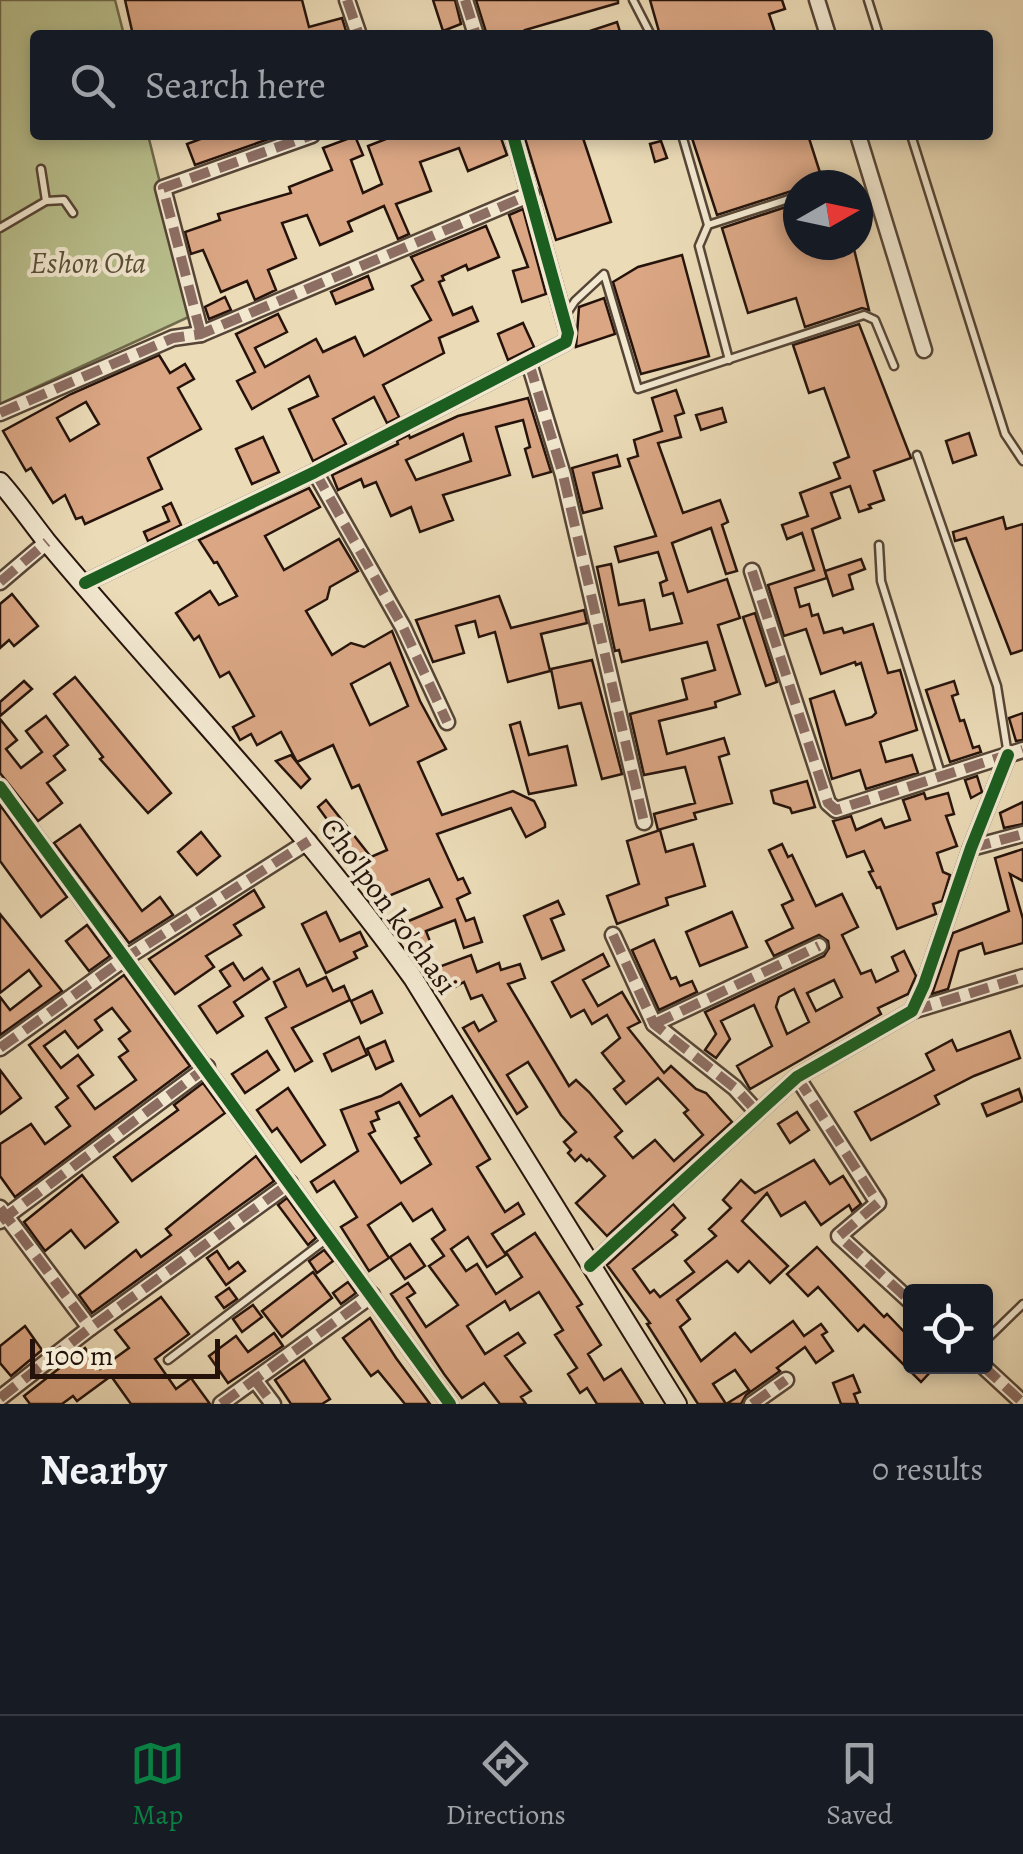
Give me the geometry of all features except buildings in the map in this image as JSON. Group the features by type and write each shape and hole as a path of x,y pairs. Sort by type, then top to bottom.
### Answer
{"main road":[{"name":"Cho'lpon ko'chasi","path":"0,482 47,542 309,841 413,978 676,1404"}],"street":[{"path":"347,0 357,30"},
{"path":"465,0 474,30"},
{"path":"817,0 826,30"},
{"path":"201,334 163,188 298,140"},
{"path":"86,584 315,472 566,342 564,317 514,140"},
{"path":"860,140 924,350"},
{"path":"0,413 173,338 201,334 530,194"},
{"path":"529,363 567,493 644,822"},
{"path":"315,472 403,628 447,722"},
{"path":"0,582 47,542"},
{"path":"752,571 828,803 836,810 1016,752"},
{"path":"912,1011 971,848 1016,752"},
{"path":"0,787 450,1404"},
{"path":"971,848 1023,834"},
{"path":"0,1048 127,957 309,841"},
{"path":"613,935 654,1024 735,1088 756,1112"},
{"path":"654,1024 819,946"},
{"path":"590,1266 796,1077 912,1011 1023,977"},
{"path":"90,1328 2,1215 207,1067"},
{"path":"796,1077 878,1203 839,1236 903,1295"},
{"path":"0,1398 290,1182"},
{"path":"221,1404 372,1295"},
{"path":"992,1374 1023,1403"},
{"path":"256,1380 273,1404"},
{"path":"752,1404 786,1380"}],"lane":[{"path":"868,0 877,30"},
{"path":"634,1 648,30"},
{"path":"683,140 708,225 699,246 728,360"},
{"path":"912,140 1004,434 1023,462"},
{"path":"41,169 46,201"},
{"path":"0,228 46,201 64,200 74,213"},
{"path":"708,225 783,201"},
{"path":"564,317 604,274 638,389 864,314 875,320 894,366"},
{"path":"917,455 1016,752"},
{"path":"880,545 881,582 942,778"},
{"path":"168,1360 328,1237"},
{"path":"993,1333 1023,1304"}],"green space":[{"name":"Eshon Ota","path":"0,0 115,0 123,30 30,30 30,140 149,140 193,315 0,404"}],"marked path":[{"path":"347,0 357,30"},
{"path":"465,0 474,30"},
{"path":"201,334 163,188 298,140"},
{"path":"0,413 173,338 201,334 531,194"},
{"path":"529,363 563,475 644,822"},
{"path":"315,472 403,627 447,722"},
{"path":"0,582 47,542"},
{"path":"752,571 828,803 836,810 1023,750"},
{"path":"971,848 1023,834"},
{"path":"0,1048 127,957 309,841"},
{"path":"613,935 654,1024 735,1088 756,1111"},
{"path":"654,1024 819,946"},
{"path":"912,1011 1023,977"},
{"path":"0,1221 207,1067"},
{"path":"797,1077 878,1203 839,1236 903,1295"},
{"path":"0,1398 290,1183"},
{"path":"0,1208 90,1328"},
{"path":"221,1404 372,1295"},
{"path":"992,1374 1023,1403"},
{"path":"255,1380 273,1404"},
{"path":"752,1404 786,1380"}],"cycle path":[{"path":"85,583 315,472 566,342 568,333 514,140"},
{"path":"590,1266 797,1077 912,1011 1008,755"},
{"path":"0,787 450,1404"}]}
